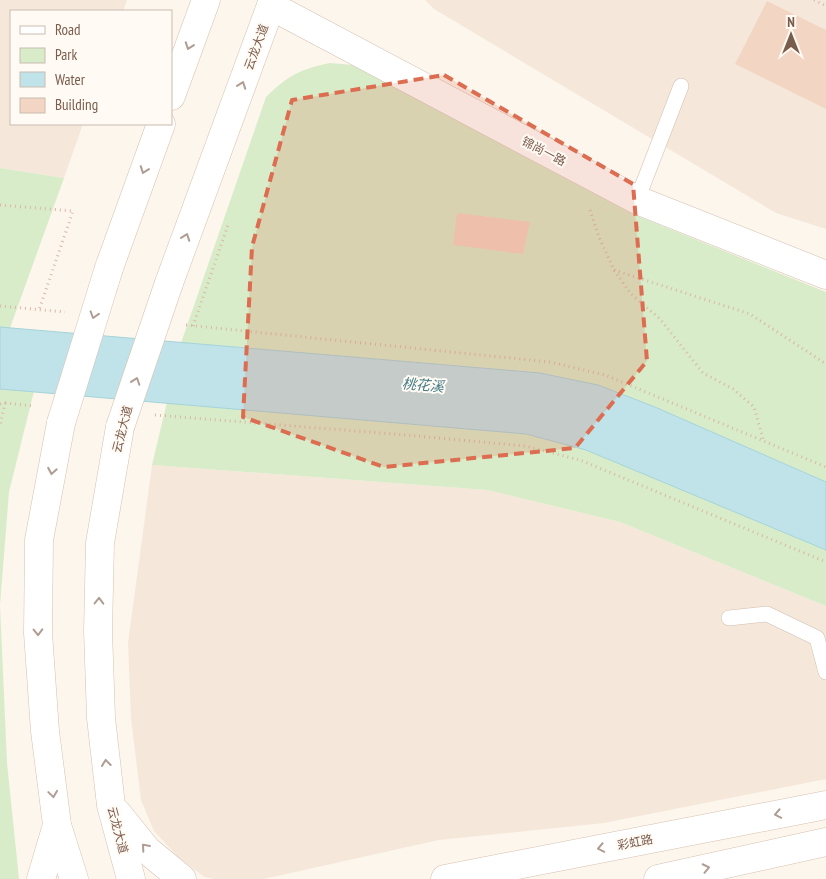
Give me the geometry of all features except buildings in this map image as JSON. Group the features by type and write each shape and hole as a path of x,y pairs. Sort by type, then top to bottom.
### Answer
{"main road":[{"path":"172,93 206,0"},
{"name":"锦尚一路","path":"272,3 637,200 826,275"},
{"name":"云龙大道","path":"131,879 111,805 101,718 98,632 100,543 120,427 169,283 272,3"},
{"path":"74,879 57,826 45,731 38,633 39,540 61,423 109,268 161,125"},
{"name":"彩虹路","path":"445,879 826,804"},
{"path":"111,805 147,850 182,879"},
{"path":"41,879 57,826"},
{"path":"658,879 826,842"}],"lane":[{"path":"637,200 682,86"},
{"path":"728,618 767,614 817,638 826,672"}],"path":[{"path":"814,0 826,6"},
{"path":"589,204 599,237 614,270 631,294 660,319 703,372 733,389 754,407 763,440"},
{"path":"0,205 73,211 39,310"},
{"path":"193,326 228,225"},
{"path":"614,270 750,314 826,364"},
{"path":"0,306 68,313"},
{"path":"183,325 550,362 605,375 826,467"},
{"path":"0,404 34,406"},
{"path":"0,426 5,404"},
{"path":"152,415 525,446 580,460 826,562"}],"highlighted area":[{"path":"444,75 633,184 647,361 575,448 384,467 243,417 252,247 292,100"}],"shaded area":[{"path":"0,0 127,0 123,10 10,10 10,125 83,125 64,178 0,168"},
{"path":"425,0 826,0 826,229 776,213 434,9"},
{"path":"152,465 487,490 620,522 826,606 826,779 604,823 439,840 264,879 215,879 204,877 177,856 154,831 141,800 131,719 128,643"}],"green space":[{"path":"330,63 352,65 630,213 826,292 826,482 655,407 598,385 540,373 181,343 266,97 281,83 295,74"},
{"path":"0,168 64,178 10,328 0,327"},
{"path":"0,389 34,391 9,492 0,605"},
{"path":"167,402 526,434 586,450 826,550 826,606 620,522 487,490 152,465"},
{"path":"0,605 7,763 19,879 0,879"}],"water":[{"name":"桃花溪","path":"0,327 540,373 598,385 655,407 826,482 826,550 586,450 526,434 0,389"}]}
